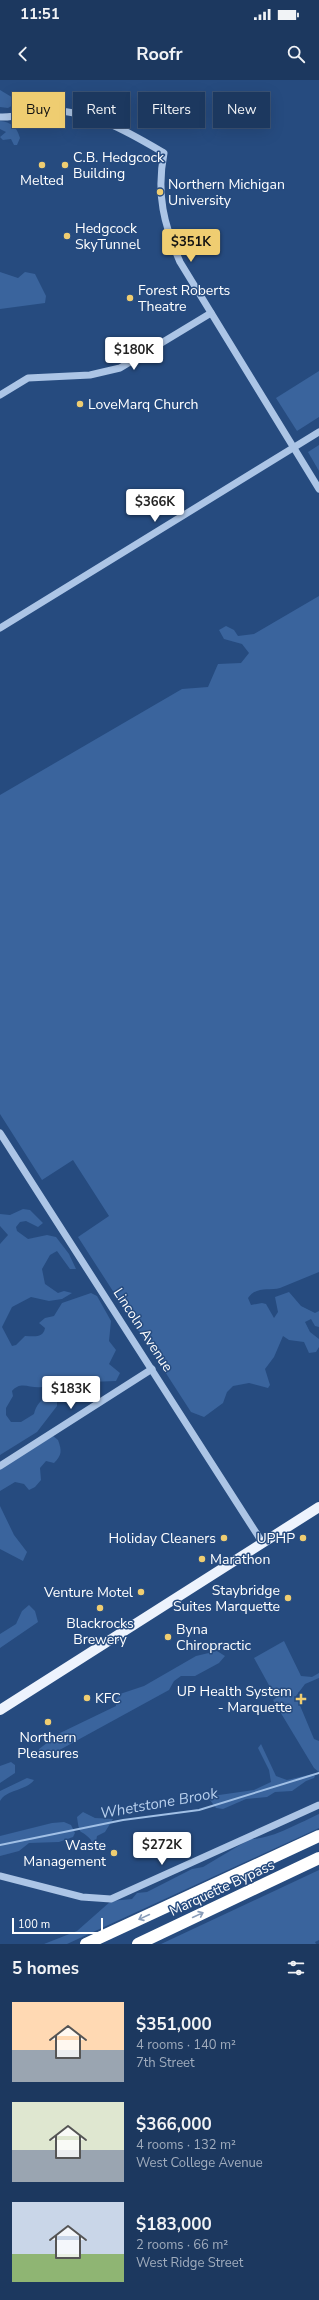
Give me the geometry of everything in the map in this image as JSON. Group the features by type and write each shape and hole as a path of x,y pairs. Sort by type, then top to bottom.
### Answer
{"highway":[{"name":"Marquette Bypass","path":"86,1944 319,1836"},
{"name":"Marquette Bypass","path":"138,1944 319,1858"}],"main road":[{"path":"0,1710 319,1507"}],"street":[{"path":"0,117 38,112 70,112 103,121 164,153 161,172 161,208 171,241 180,262 319,489"},
{"path":"0,395 28,378 90,375 120,368 211,313"},
{"path":"0,628 319,432"},
{"name":"Lincoln Avenue","path":"0,1133 262,1542"},
{"path":"0,1466 152,1369"},
{"path":"0,1876 82,1897 111,1899 319,1805"}],"shaded area":[{"path":"0,90 12,97 12,106 8,108 0,107"},
{"path":"0,121 10,124 12,128 15,128 20,138 17,145 14,145 11,139 3,140 0,137 6,132 0,129"},
{"path":"0,272 18,278 25,272 35,274 46,296 45,303 0,309"},
{"path":"319,371 319,417 297,431 276,398"},
{"path":"319,445 319,471 308,452"},
{"path":"319,596 319,1272 280,1288 259,1290 251,1294 248,1298 251,1305 262,1303 266,1304 274,1318 278,1312 275,1297 289,1292 301,1306 315,1313 319,1311 319,1327 315,1326 311,1319 305,1322 310,1332 319,1339 319,1347 316,1352 309,1353 304,1342 289,1340 283,1336 274,1357 265,1369 270,1385 268,1388 249,1383 233,1386 227,1392 223,1403 204,1417 191,1412 78,1237 109,1216 73,1160 42,1180 0,1114 0,795 182,689 208,687 218,664 241,663 249,653 242,644 224,639 219,630 226,626 234,630 238,636 254,634"},
{"path":"23,1209 30,1210 43,1223 38,1227 26,1221 20,1222 16,1227 17,1231 28,1239 47,1235 56,1237 69,1254 76,1269 70,1269 57,1251 50,1255 42,1269 45,1284 58,1293 64,1291 72,1293 62,1299 49,1301 31,1297 12,1307 2,1327 12,1346 16,1345 25,1336 37,1336 42,1334 45,1328 39,1323 45,1318 54,1316 62,1303 91,1293 97,1296 111,1321 109,1341 116,1350 109,1364 120,1373 116,1381 89,1382 85,1393 63,1377 42,1387 22,1385 15,1388 12,1391 13,1396 6,1408 6,1415 11,1422 21,1422 34,1414 40,1402 46,1398 53,1399 57,1402 57,1406 37,1432 0,1455 0,1244 8,1235 0,1226 0,1214 10,1215"},
{"path":"53,1436 58,1440 61,1450 59,1458 54,1463 46,1461 40,1468 41,1480 35,1487 29,1490 24,1484 15,1482 0,1491 0,1469"},
{"path":"0,1506 14,1535 27,1552 23,1561 0,1549"},
{"path":"29,1605 35,1611 38,1622 0,1648 0,1634 16,1624 22,1611"},
{"path":"284,1641 301,1676 312,1677 319,1673 319,1678 305,1684 296,1696 314,1739 319,1741 319,1772 314,1768 273,1700 276,1698 254,1658"},
{"path":"217,1651 225,1656 219,1663 195,1676 181,1676 174,1681 169,1690 54,1753 44,1757 40,1755 39,1749 60,1733 116,1706 116,1699 120,1694 144,1686 196,1656"},
{"path":"261,1744 276,1776 287,1780 313,1774 315,1776 314,1778 306,1781 292,1791 275,1792 267,1797 246,1799 223,1809 216,1808 210,1800 212,1796 254,1790 271,1782 269,1770 258,1748"},
{"path":"11,1762 15,1765 15,1773 0,1783 0,1766"},
{"path":"27,1778 34,1780 31,1784 7,1794 0,1801 0,1791"},
{"path":"83,1812 95,1818 113,1819 105,1832 97,1836 95,1847 92,1850 91,1840 80,1831 79,1828 77,1817"},
{"path":"319,1814 319,1828 67,1944 44,1944 77,1931 111,1901 132,1899 137,1893 147,1892 192,1869 203,1867 250,1839 258,1839 276,1834"},
{"path":"64,1822 71,1825 75,1833 73,1837 59,1842 29,1843 19,1851 0,1856 0,1836 52,1823"},
{"path":"319,1870 319,1940 315,1942 316,1944 161,1944"}],"waterway":[{"name":"Whetstone Brook","path":"0,1845 123,1820 199,1810 319,1773"}],"place":[{"name":"Melted","path":"42,165"},
{"name":"C.B. Hedgcock Building","path":"65,165"},
{"name":"Northern Michigan University","path":"160,192"},
{"name":"Hedgcock SkyTunnel","path":"67,236"},
{"name":"Forest Roberts Theatre","path":"130,298"},
{"name":"LoveMarq Church","path":"80,404"},
{"name":"Holiday Cleaners","path":"224,1538"},
{"name":"UPHP","path":"303,1538"},
{"name":"Marathon","path":"202,1559"},
{"name":"Venture Motel","path":"141,1592"},
{"name":"Staybridge Suites Marquette","path":"288,1598"},
{"name":"Blackrocks Brewery","path":"100,1608"},
{"name":"Byna Chiropractic","path":"168,1637"},
{"name":"KFC","path":"87,1698"},
{"name":"UP Health System - Marquette","path":"301,1699"},
{"name":"Northern Pleasures","path":"48,1722"},
{"name":"Waste Management","path":"114,1853"}]}
